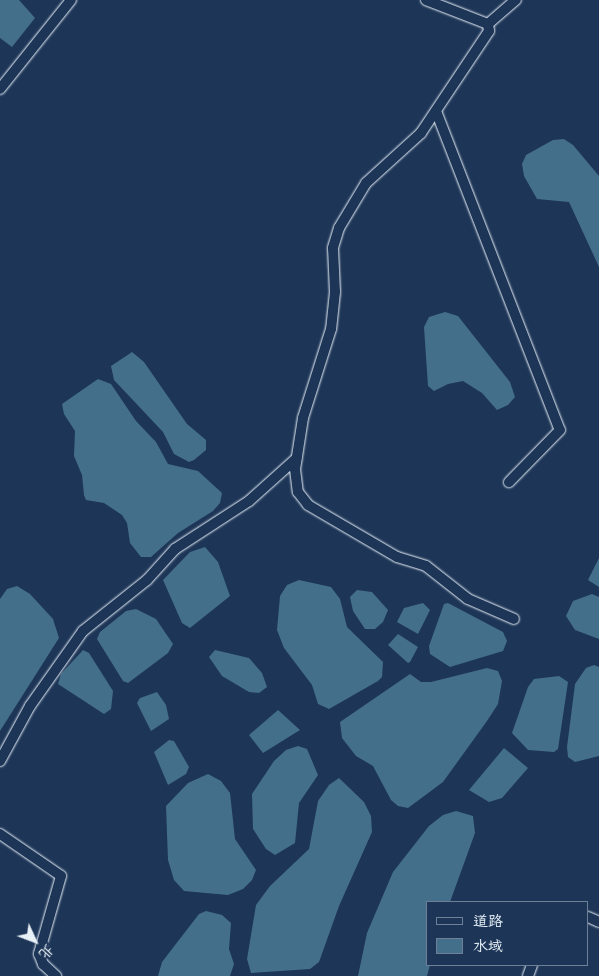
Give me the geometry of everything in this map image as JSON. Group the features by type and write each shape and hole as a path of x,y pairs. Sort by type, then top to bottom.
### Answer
{"street":[{"path":"0,89 71,0"},
{"path":"426,0 488,24"},
{"path":"488,24 516,0"},
{"path":"488,24 489,31 421,134 366,184 338,228 333,248 335,292 331,329 303,418 297,458 298,492 305,502 396,557 426,566 468,599 514,619"},
{"path":"436,111 560,430 509,482"},
{"path":"0,761 30,706 83,631 147,580 175,550 250,501 297,458"},
{"path":"0,834 61,876 39,954 43,964 56,976"}],"water":[{"path":"0,0 19,0 35,18 12,47 0,38"},
{"path":"564,139 573,145 599,176 599,267 569,202 537,199 524,176 522,164 526,155 553,140"},
{"path":"445,312 458,316 510,382 515,397 508,405 497,410 482,393 463,381 448,384 434,391 428,386 424,327 429,317"},
{"path":"132,352 144,362 187,424 206,440 206,450 194,460 189,462 174,454 163,432 114,380 111,366"},
{"path":"98,379 111,384 136,421 156,442 168,464 198,471 222,493 220,503 213,511 178,533 151,557 141,557 130,543 127,523 122,515 104,503 86,500 84,495 82,475 74,456 75,431 64,414 62,404"},
{"path":"205,547 218,562 230,596 190,628 182,623 163,580 190,552"},
{"path":"599,558 599,587 588,580"},
{"path":"299,580 331,587 340,599 347,627 383,662 382,677 378,681 329,709 318,704 312,685 284,648 277,630 280,596 287,585"},
{"path":"17,586 30,594 53,619 59,638 0,731 0,599 7,589"},
{"path":"357,590 372,592 388,610 383,622 375,629 365,629 353,611 350,597"},
{"path":"592,594 599,597 599,639 575,630 566,616 573,601"},
{"path":"423,603 430,610 418,634 397,622 404,608"},
{"path":"448,603 503,632 507,641 503,651 450,667 430,654 429,646 444,604"},
{"path":"136,609 156,619 173,644 168,653 128,683 123,681 97,639 100,632 126,611"},
{"path":"398,634 418,647 408,663 388,645"},
{"path":"83,650 89,653 113,691 111,709 104,714 58,684 61,674"},
{"path":"215,650 249,658 262,673 267,687 259,693 249,692 222,676 209,657"},
{"path":"594,665 599,667 599,756 575,762 568,757 567,747 575,684 586,668"},
{"path":"487,668 498,671 502,681 498,704 443,782 408,808 398,806 391,800 373,766 356,756 342,738 340,722 410,674 421,682 431,682"},
{"path":"559,676 568,682 558,749 554,752 528,750 512,733 528,687 534,679"},
{"path":"157,692 166,705 169,719 151,731 137,703 140,698"},
{"path":"278,710 300,730 263,753 249,735"},
{"path":"169,740 174,741 189,767 186,774 168,785 154,752"},
{"path":"298,746 307,749 318,775 299,803 295,843 275,855 266,849 253,829 252,794 274,761 286,750"},
{"path":"504,748 528,768 502,798 489,802 469,790"},
{"path":"208,774 221,781 230,793 235,839 256,870 252,880 243,889 228,895 184,891 174,880 168,860 166,806 188,783"},
{"path":"339,778 364,802 371,816 372,832 339,906 319,962 310,969 251,973 247,959 256,905 270,886 309,849 318,801 329,785"},
{"path":"456,811 473,816 475,833 450,901 426,901 426,966 430,966 427,976 358,976 367,933 393,872 429,826 443,815"},
{"path":"206,911 222,915 231,923 229,949 234,964 230,976 158,976 162,962 199,914"}]}
